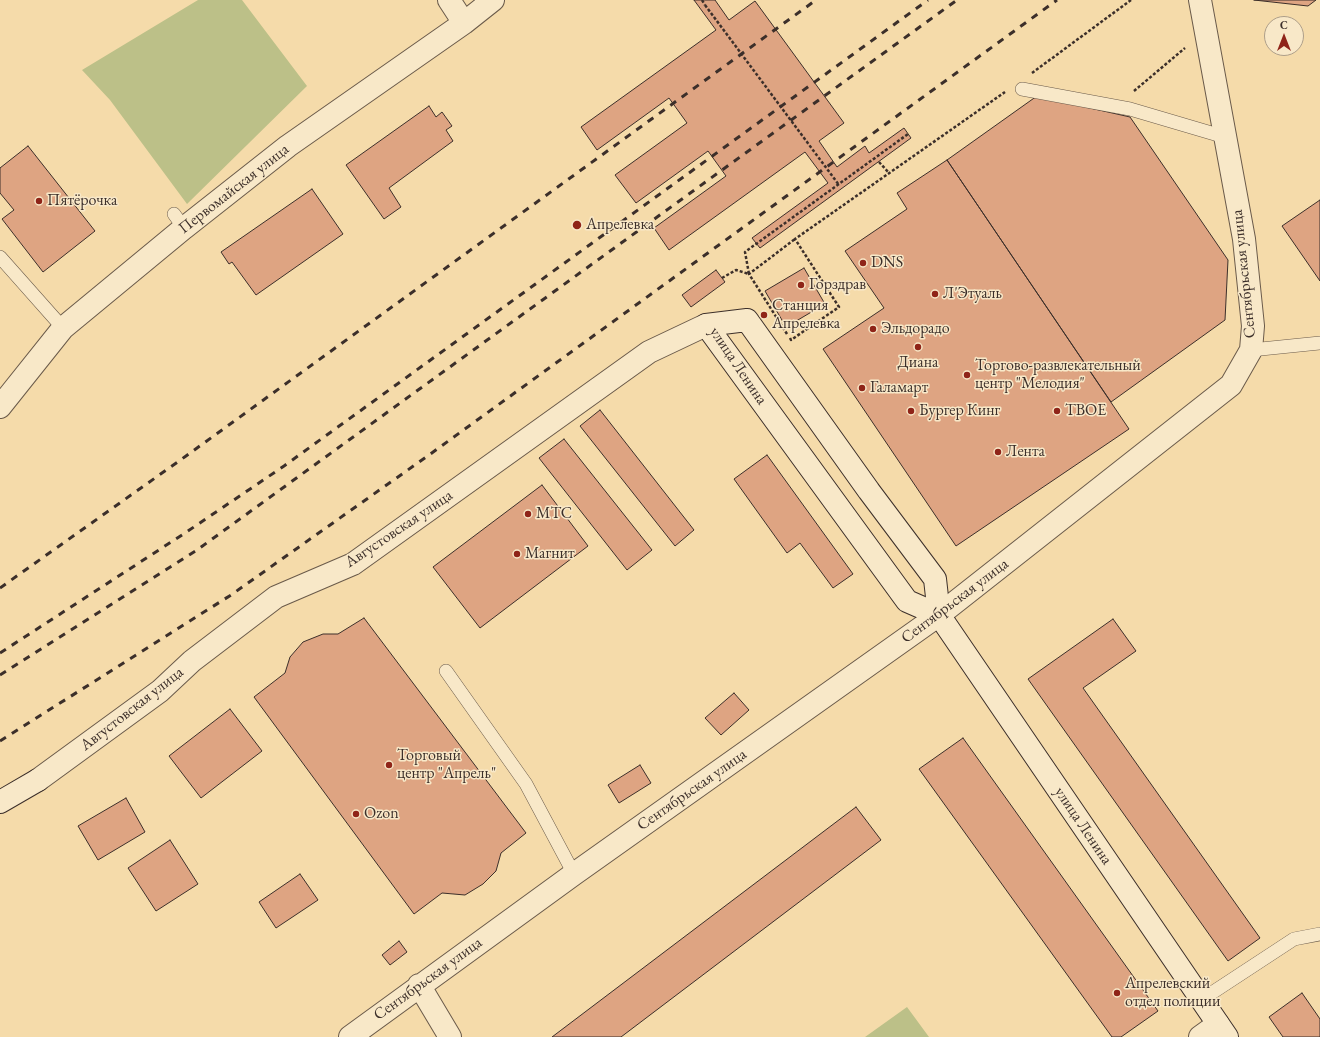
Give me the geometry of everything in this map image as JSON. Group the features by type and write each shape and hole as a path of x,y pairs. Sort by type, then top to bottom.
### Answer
{"street":[{"path":"450,0 464,23"},
{"name":"Первомайская улица","path":"0,407 63,328 179,221 464,23 494,0"},
{"name":"Сентябрьская улица","path":"350,1037 419,985 939,615 1231,386 1251,350 1252,326 1244,239 1200,0"},
{"name":"улица Ленина","path":"939,615 907,601 706,325 747,320 935,579 939,615 1222,1030"},
{"name":"Августовская улица","path":"0,802 38,780 160,691 192,661 276,597 353,564 649,352 706,325"},
{"path":"419,985 450,1037"},
{"path":"1200,1037 1222,1030"}],"lane":[{"path":"1022,89 1130,109 1225,137"},
{"path":"0,257 63,328"},
{"path":"1251,350 1320,343"},
{"path":"446,671 526,784 574,874"},
{"path":"1201,1000 1294,938 1320,934"}],"path":[{"path":"702,0 839,185"},
{"path":"1028,76 1131,0"},
{"path":"1129,96 1190,44"},
{"path":"749,274 795,239 1009,89"},
{"path":"795,239 839,307 791,340 749,274 745,252 908,134"},
{"path":"879,162 889,173"},
{"path":"722,278 736,270 749,274"}],"green space":[{"path":"198,0 242,0 307,86 187,204 110,100 82,70"},
{"path":"907,1007 929,1037 865,1037"}],"building":[{"path":"694,0 715,0 729,20 755,1 844,123 819,141 837,167 865,146 869,153 904,128 911,138 760,248 752,238 828,183 805,152 669,250 654,228 726,176 708,151 636,203 615,175 687,123 669,98 597,150 581,127 716,30"},
{"path":"1254,0 1316,0 1308,6"},
{"path":"1037,96 1130,117 1228,260 1225,320 1111,402 947,160"},
{"path":"429,106 436,117 442,112 452,126 446,130 453,141 389,188 401,207 384,219 346,165"},
{"name":"Пятёрочка","path":"28,146 95,231 43,272 2,219 14,210 0,193 0,168"},
{"name":"Торгово-развлекательный центр \"Мелодия\"","path":"947,160 1129,429 956,546 823,349 884,308 845,251 907,209 897,193"},
{"path":"312,189 343,234 256,295 232,262 229,264 221,252"},
{"path":"1320,200 1320,281 1282,226"},
{"path":"804,268 825,304 786,327 765,291"},
{"path":"716,270 725,282 691,307 682,295"},
{"path":"600,410 694,530 675,546 580,426"},
{"path":"564,439 652,550 627,570 539,458"},
{"path":"767,455 853,574 833,588 800,543 787,553 734,479"},
{"path":"542,485 588,546 480,628 433,567"},
{"name":"Торговый центр \"Апрель\"","path":"364,618 526,833 501,853 496,871 483,884 465,895 442,893 414,914 254,697 285,673 290,657 303,642 323,634 338,634"},
{"path":"1113,619 1136,651 1083,688 1260,938 1228,961 1028,679"},
{"path":"734,693 749,710 721,735 705,718"},
{"path":"230,709 262,751 201,798 169,756"},
{"path":"963,738 1158,1011 1121,1037 1112,1037 919,769"},
{"path":"640,765 651,783 619,803 608,785"},
{"path":"126,798 145,832 98,860 78,826"},
{"path":"856,807 881,840 621,1037 552,1037"},
{"path":"170,840 198,884 156,911 128,868"},
{"path":"300,874 318,900 276,928 259,902"},
{"path":"399,941 407,952 390,965 382,955"},
{"path":"1302,993 1320,1019 1320,1037 1283,1037 1269,1017"}],"railway":[{"path":"0,588 186,456 816,0"},
{"path":"0,653 185,533 284,466 928,0"},
{"path":"0,675 197,550 957,0"},
{"path":"0,741 231,595 429,455 1057,0"}],"place":[{"name":"Пятёрочка","path":"39,201"},
{"name":"Апрелевка","path":"577,225"},
{"name":"DNS","path":"863,263"},
{"name":"Горздрав","path":"801,285"},
{"name":"Л'Этуаль","path":"935,294"},
{"name":"Станция Апрелевка","path":"764,315"},
{"name":"Эльдорадо","path":"873,329"},
{"name":"Диана","path":"918,347"},
{"name":"Торгово-развлекательный центр \"Мелодия\"","path":"967,375"},
{"name":"Галамарт","path":"862,388"},
{"name":"Бургер Кинг","path":"911,411"},
{"name":"ТВОЕ","path":"1057,411"},
{"name":"Лента","path":"998,452"},
{"name":"МТС","path":"528,514"},
{"name":"Магнит","path":"517,554"},
{"name":"Торговый центр \"Апрель\"","path":"389,765"},
{"name":"Ozon","path":"356,814"},
{"name":"Апрелевский отдел полиции","path":"1117,993"}]}
